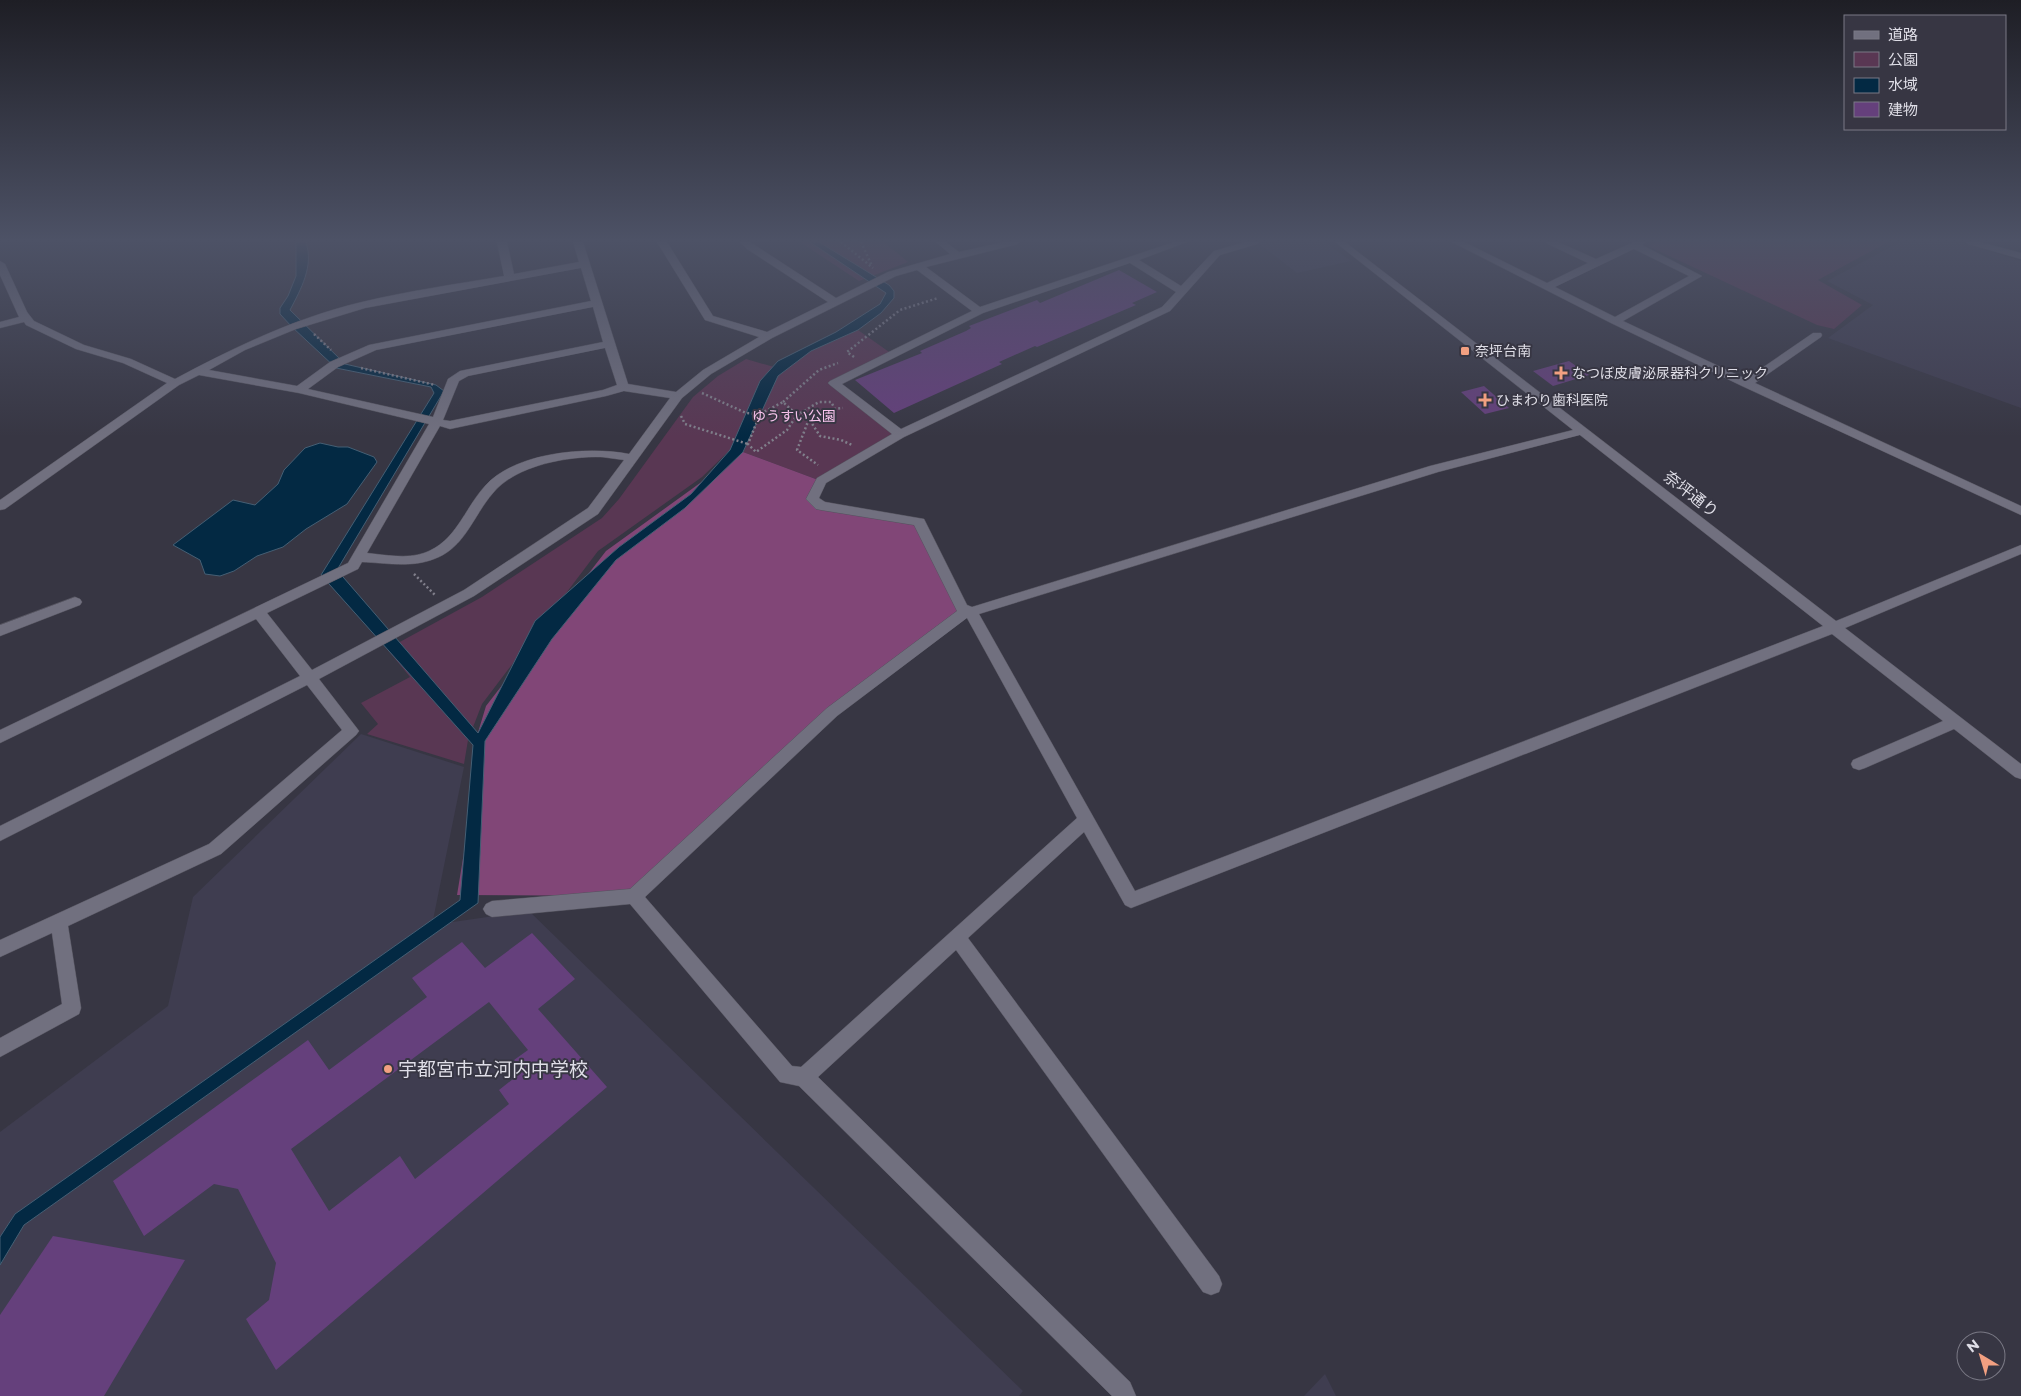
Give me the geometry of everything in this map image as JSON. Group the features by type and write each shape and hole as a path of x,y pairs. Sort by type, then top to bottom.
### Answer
{"street":[{"path":"21,307 30,323 80,347 127,361 175,382"},
{"path":"0,506 175,382 241,348 298,325 356,307"},
{"path":"299,390 336,362 373,347 577,307"},
{"path":"599,307 608,344 623,387"},
{"path":"702,307 709,318 768,336"},
{"path":"0,834 309,678 469,593 593,511 678,396 707,372 768,336 826,307"},
{"path":"974,307 979,311"},
{"path":"900,434 834,383 979,311 991,307"},
{"path":"1168,307 900,434 821,481 812,499 821,506 919,522 962,608 971,612 1131,900 1835,627 2021,549"},
{"name":"奈坪通り","path":"1424,307 2021,773"},
{"path":"1588,307 1746,384 2021,511"},
{"path":"1615,321 1640,307"},
{"path":"0,325 26,318"},
{"path":"1746,384 1817,335"},
{"path":"0,736 326,581 353,566 428,419 450,388 454,379 464,373 608,344"},
{"path":"198,371 299,390 450,425 606,393 623,387 678,396"},
{"path":"492,910 634,896 832,712 959,616 1434,468 1583,431"},
{"path":"359,557 416,560 430,556 447,547 461,534 489,488 506,474 531,465 574,455 601,453 632,458"},
{"path":"0,631 75,602"},
{"path":"0,949 215,849 351,731 260,612"},
{"path":"1859,764 1956,722"},
{"path":"804,1077 1086,820"},
{"path":"634,896 787,1075 804,1077 1115,1383 1122,1390 1124,1396"},
{"path":"0,1048 72,1008 59,921"},
{"path":"957,938 1210,1284"}],"path":[{"path":"699,392 746,413 760,414 783,402 819,370 855,357 847,352 900,310 909,307"},
{"path":"298,325 336,362 450,388"},
{"path":"783,402 797,416 809,418 820,436 841,440"},
{"path":"685,424 748,444 756,452 787,430 797,416 819,402 830,402 835,409"},
{"path":"748,444 760,414"},
{"path":"809,418 797,450 832,475"},
{"path":"416,560 410,570 446,606"}],"shaded area":[{"path":"1870,307 2021,307 2021,408 1828,338"},
{"path":"743,452 821,481 812,499 919,522 962,608 832,712 634,896 457,895 472,804 476,739 486,706 606,551"},
{"name":"宇都宮市立河内中学校","path":"361,734 464,767 432,925 529,911 1023,1391 1019,1396 0,1396 0,1132 168,1006 193,897"},
{"path":"1325,1374 1336,1396 1304,1396"}],"green space":[{"path":"1779,307 1859,307 1834,329 1817,325"},
{"name":"ゆうすい公園","path":"858,330 892,354 835,382 900,434 821,481 743,452 730,450 702,477 598,551 482,704 468,740 464,764 367,734 378,724 361,703 410,677 387,649 482,597 602,518 619,499 693,397 718,376 746,359 774,367"}],"water":[{"path":"291,307 290,310 345,364 436,385 444,391 337,570 478,733 535,621 619,547 691,494 730,450 760,381 778,361 836,332 875,307 886,307 858,330 811,351 778,376 743,452 685,508 616,560 552,639 485,741 478,903 24,1225 0,1265 0,1237 15,1214 460,900 473,745 321,575 434,393 431,387 336,368 292,327 280,314 280,308"},
{"path":"320,443 348,447 374,457 377,462 347,504 306,529 283,547 257,556 234,571 220,576 205,574 200,560 173,545 233,500 255,505 278,484 284,470 305,448"}],"building":[{"path":"1018,307 1131,307 999,362 1002,364 894,413 855,380 922,353 920,351 966,331 971,328 969,326"},
{"name":"なつぼ皮膚泌尿器科クリニック","path":"1569,361 1589,375 1553,386 1533,371"},
{"name":"ひまわり歯科医院","path":"1484,386 1509,408 1485,414 1461,392"},
{"path":"532,933 575,979 538,1009 607,1087 276,1370 246,1319 269,1300 276,1263 238,1189 214,1184 144,1236 113,1181 308,1040 329,1070 427,997 412,978 462,942 485,968","holes":["489,1002 528,1050 514,1060 523,1071 499,1090 509,1104 415,1179 400,1156 329,1211 291,1149"]},
{"path":"53,1236 185,1260 104,1396 0,1396 0,1315"}],"place":[{"name":"奈坪台南","path":"1465,351"},
{"name":"なつぼ皮膚泌尿器科クリニック","path":"1561,373"},
{"name":"ひまわり歯科医院","path":"1485,400"},
{"name":"宇都宮市立河内中学校","path":"388,1069"}]}
